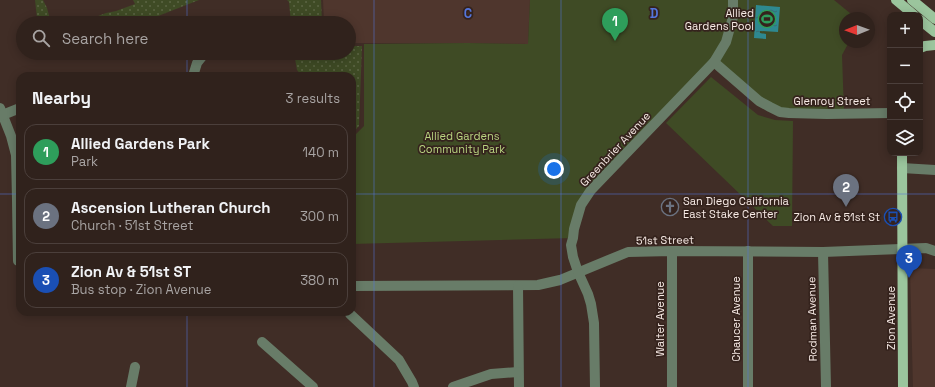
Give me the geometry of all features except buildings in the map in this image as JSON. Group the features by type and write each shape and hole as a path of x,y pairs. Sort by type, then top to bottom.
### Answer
{"main road":[{"path":"896,0 935,19"},
{"path":"923,22 935,32"},
{"path":"923,47 935,45"},
{"name":"Zion Avenue","path":"902,156 903,387"}],"street":[{"path":"714,62 726,42 733,17 733,0"},
{"path":"194,72 199,60"},
{"name":"Glenroy Street","path":"714,62 759,101 780,112 827,114 887,113"},
{"name":"Greenbrier Avenue","path":"595,387 594,323 591,304 578,272 571,245 581,206 591,190 714,62"},
{"path":"16,109 1,113 15,148 16,161"},
{"path":"902,168 935,170"},
{"name":"51st Street","path":"356,286 538,286 560,280 628,252 823,252 903,248 926,248 935,251"},
{"name":"Walter Avenue","path":"672,251 672,387"},
{"name":"Chaucer Avenue","path":"748,251 748,387"},
{"name":"Rodman Avenue","path":"823,252 826,387"},
{"path":"518,286 518,387"},
{"path":"352,316 399,360 414,387"},
{"path":"262,342 313,387"},
{"path":"131,387 135,367"},
{"path":"453,387 490,374 518,372"}],"shaded area":[{"path":"323,0 530,0 528,44 356,43 356,16 324,16"},
{"path":"910,268 935,269 935,387 913,387"}],"green space":[{"path":"35,0 43,0 49,16 37,16"},
{"path":"133,0 199,0 158,16 98,16 135,4"},
{"path":"287,0 321,0 322,16 290,16 289,2"},
{"name":"Allied Gardens Community Park","path":"530,0 834,0 849,12 839,12 839,48 846,48 842,55 844,112 778,110 714,62 591,190 573,238 356,244 356,134 364,126 364,44 528,44"},
{"path":"356,46 362,46 359,126 356,129 356,72 299,72 295,60 356,60"},
{"path":"711,77 758,115 775,120 793,121 792,226 773,226 666,123"}],"water":[{"name":"Allied Gardens Pool","path":"756,5 780,7 778,32 760,31 760,33 766,34 766,39 754,38"}],"place":[{"name":"Allied Gardens Pool","path":"767,19"},
{"name":"Allied Gardens Park","path":"615,41"},
{"name":"San Diego California East Stake Center","path":"670,207"},
{"name":"Ascension Lutheran Church","path":"846,207"},
{"name":"Zion Av & 51st St","path":"893,217"},
{"name":"Zion Av & 51st ST","path":"909,278"}]}
